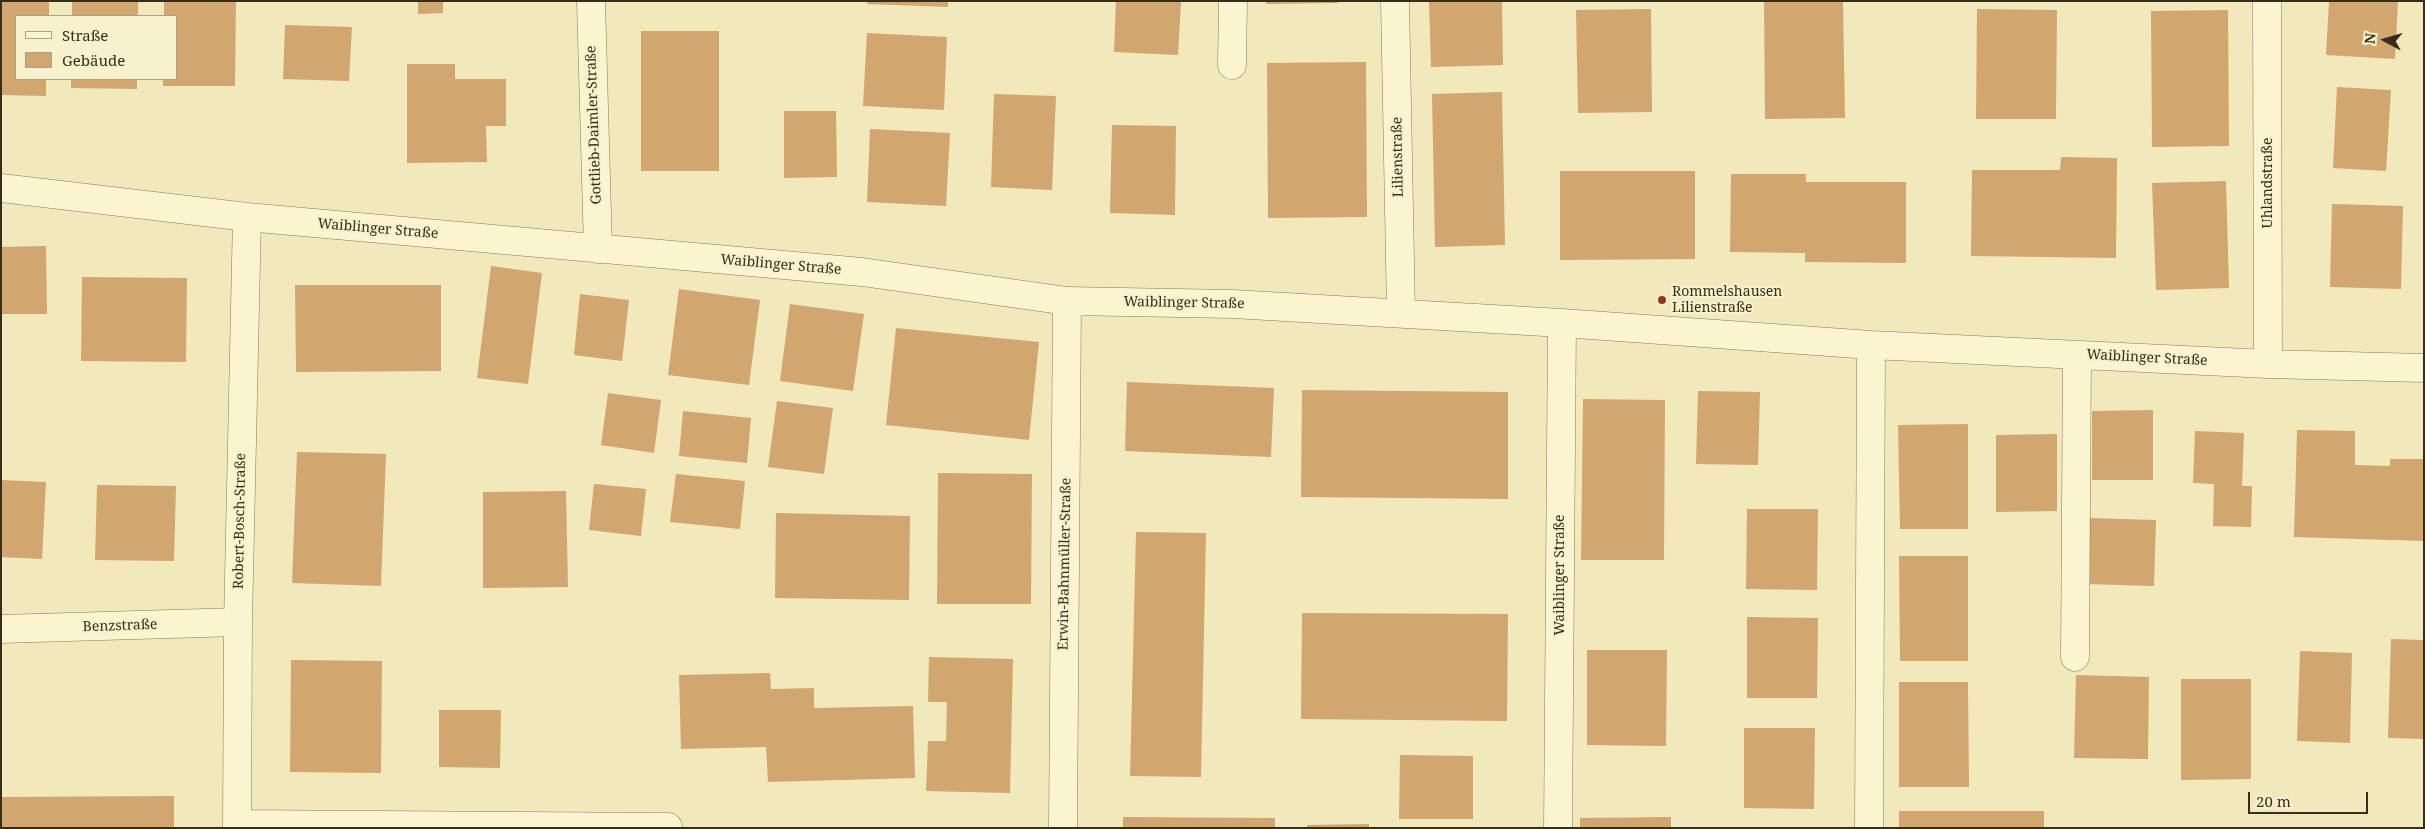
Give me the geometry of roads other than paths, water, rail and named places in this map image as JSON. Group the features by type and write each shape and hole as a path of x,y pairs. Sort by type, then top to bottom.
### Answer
{"street":[{"name":"Gottlieb-Daimler-Straße","path":"591,1 598,249"},
{"path":"1232,65 1233,1"},
{"name":"Lilienstraße","path":"1396,1 1401,313"},
{"name":"Uhlandstraße","path":"2267,1 2268,364"},
{"name":"Waiblinger Straße","path":"1,188 247,217 862,272 1067,301 1233,304 1562,323 1871,345 2268,364 2424,368"},
{"name":"Robert-Bosch-Straße","path":"247,217 238,622 237,826 668,828"},
{"name":"Erwin-Bahnmüller-Straße","path":"1063,828 1067,301"},
{"name":"Waiblinger Straße","path":"1558,828 1562,323"},
{"path":"1869,828 1871,345"},
{"path":"2075,657 2077,355"},
{"name":"Benzstraße","path":"1,629 238,622"}],"place":[{"name":"Rommelshausen Lilienstraße","path":"1662,300"}]}
